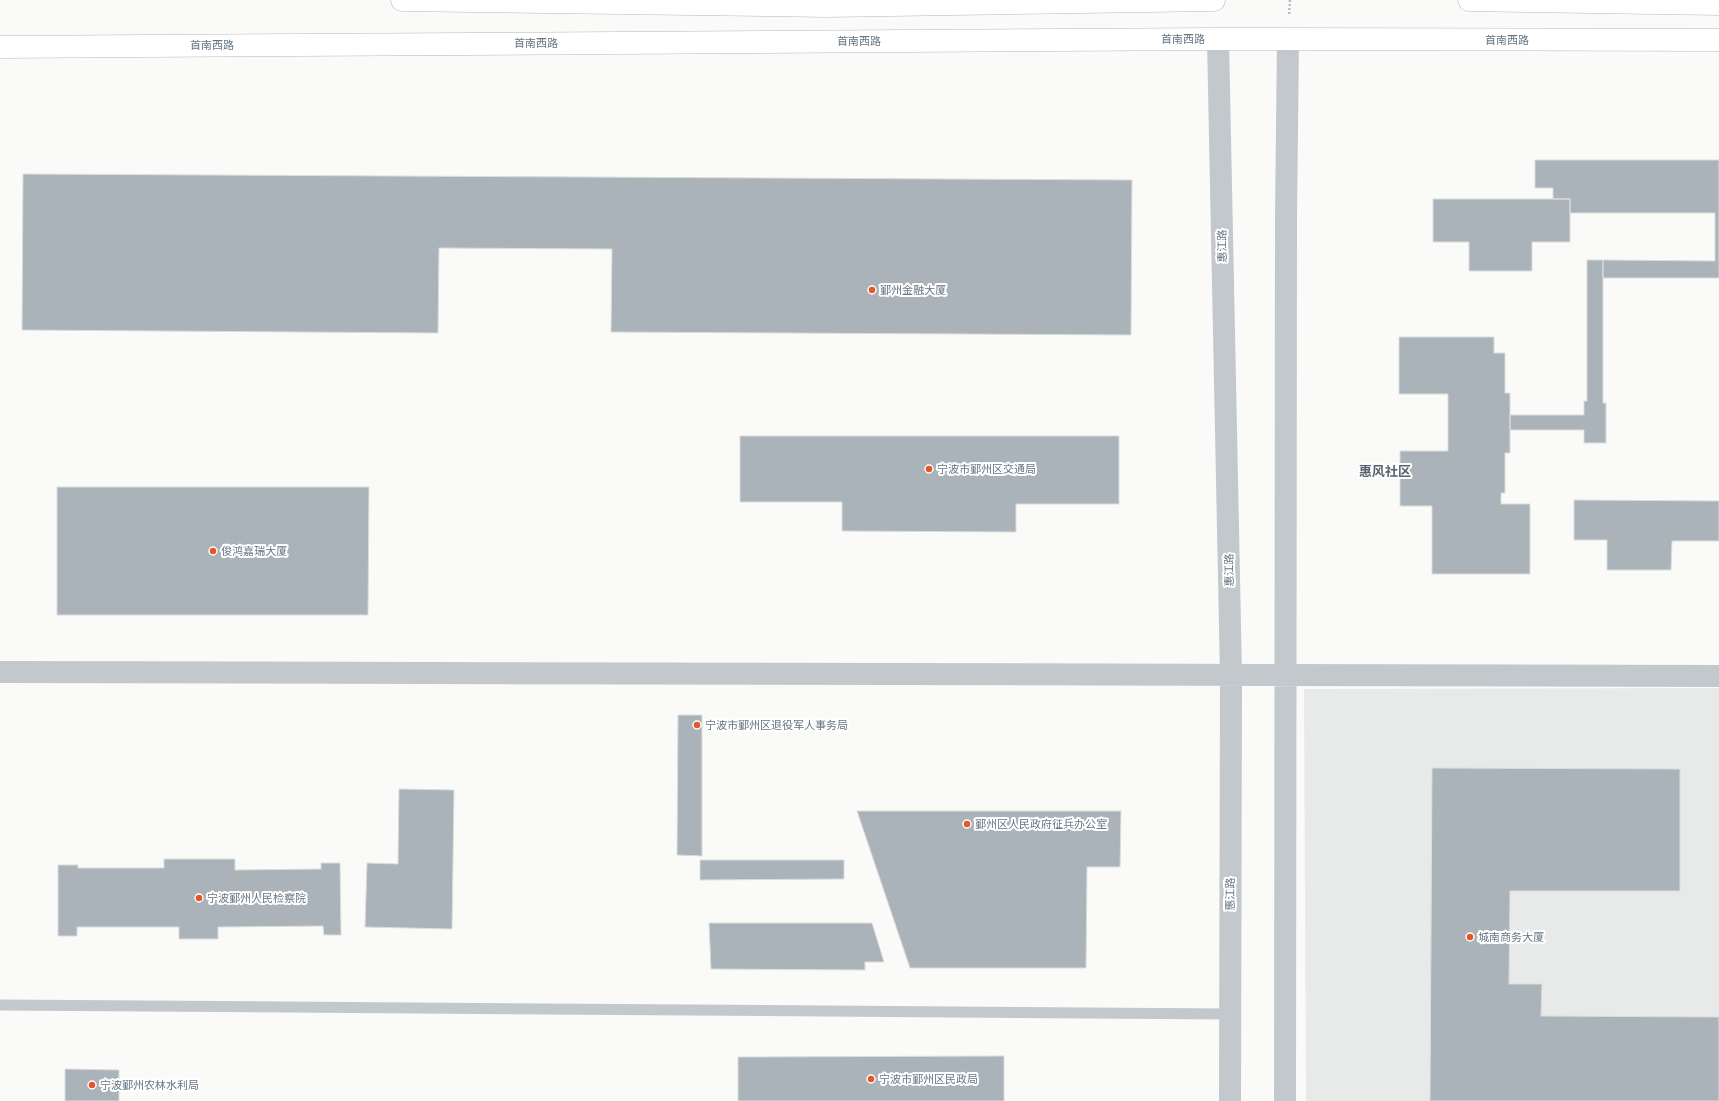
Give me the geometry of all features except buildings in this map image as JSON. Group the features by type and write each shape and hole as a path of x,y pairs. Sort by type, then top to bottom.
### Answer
{"main road":[{"path":"402,0 827,6 1214,0"},
{"path":"1469,0 1719,4"},
{"name":"首南西路","path":"0,47 1218,38 1719,40"}],"street":[{"name":"惠江路","path":"1218,38 1231,675 1230,1101"},
{"path":"1285,1101 1286,217 1288,39"},
{"path":"0,672 1719,676"}],"lane":[{"path":"0,1005 1230,1014"}],"shaded area":[{"path":"1719,688 1719,1101 1306,1101 1304,689"}],"place":[{"name":"鄞州金融大厦","path":"872,290"},
{"name":"宁波市鄞州区交通局","path":"929,469"},
{"name":"俊鸿嘉瑞大厦","path":"213,551"},
{"name":"宁波市鄞州区退役军人事务局","path":"697,725"},
{"name":"鄞州区人民政府征兵办公室","path":"967,824"},
{"name":"宁波鄞州人民检察院","path":"199,898"},
{"name":"城南商务大厦","path":"1470,937"},
{"name":"宁波市鄞州区民政局","path":"871,1079"},
{"name":"宁波鄞州农林水利局","path":"92,1085"}],"district":[{"name":"惠风社区","path":"1385,471"}]}
